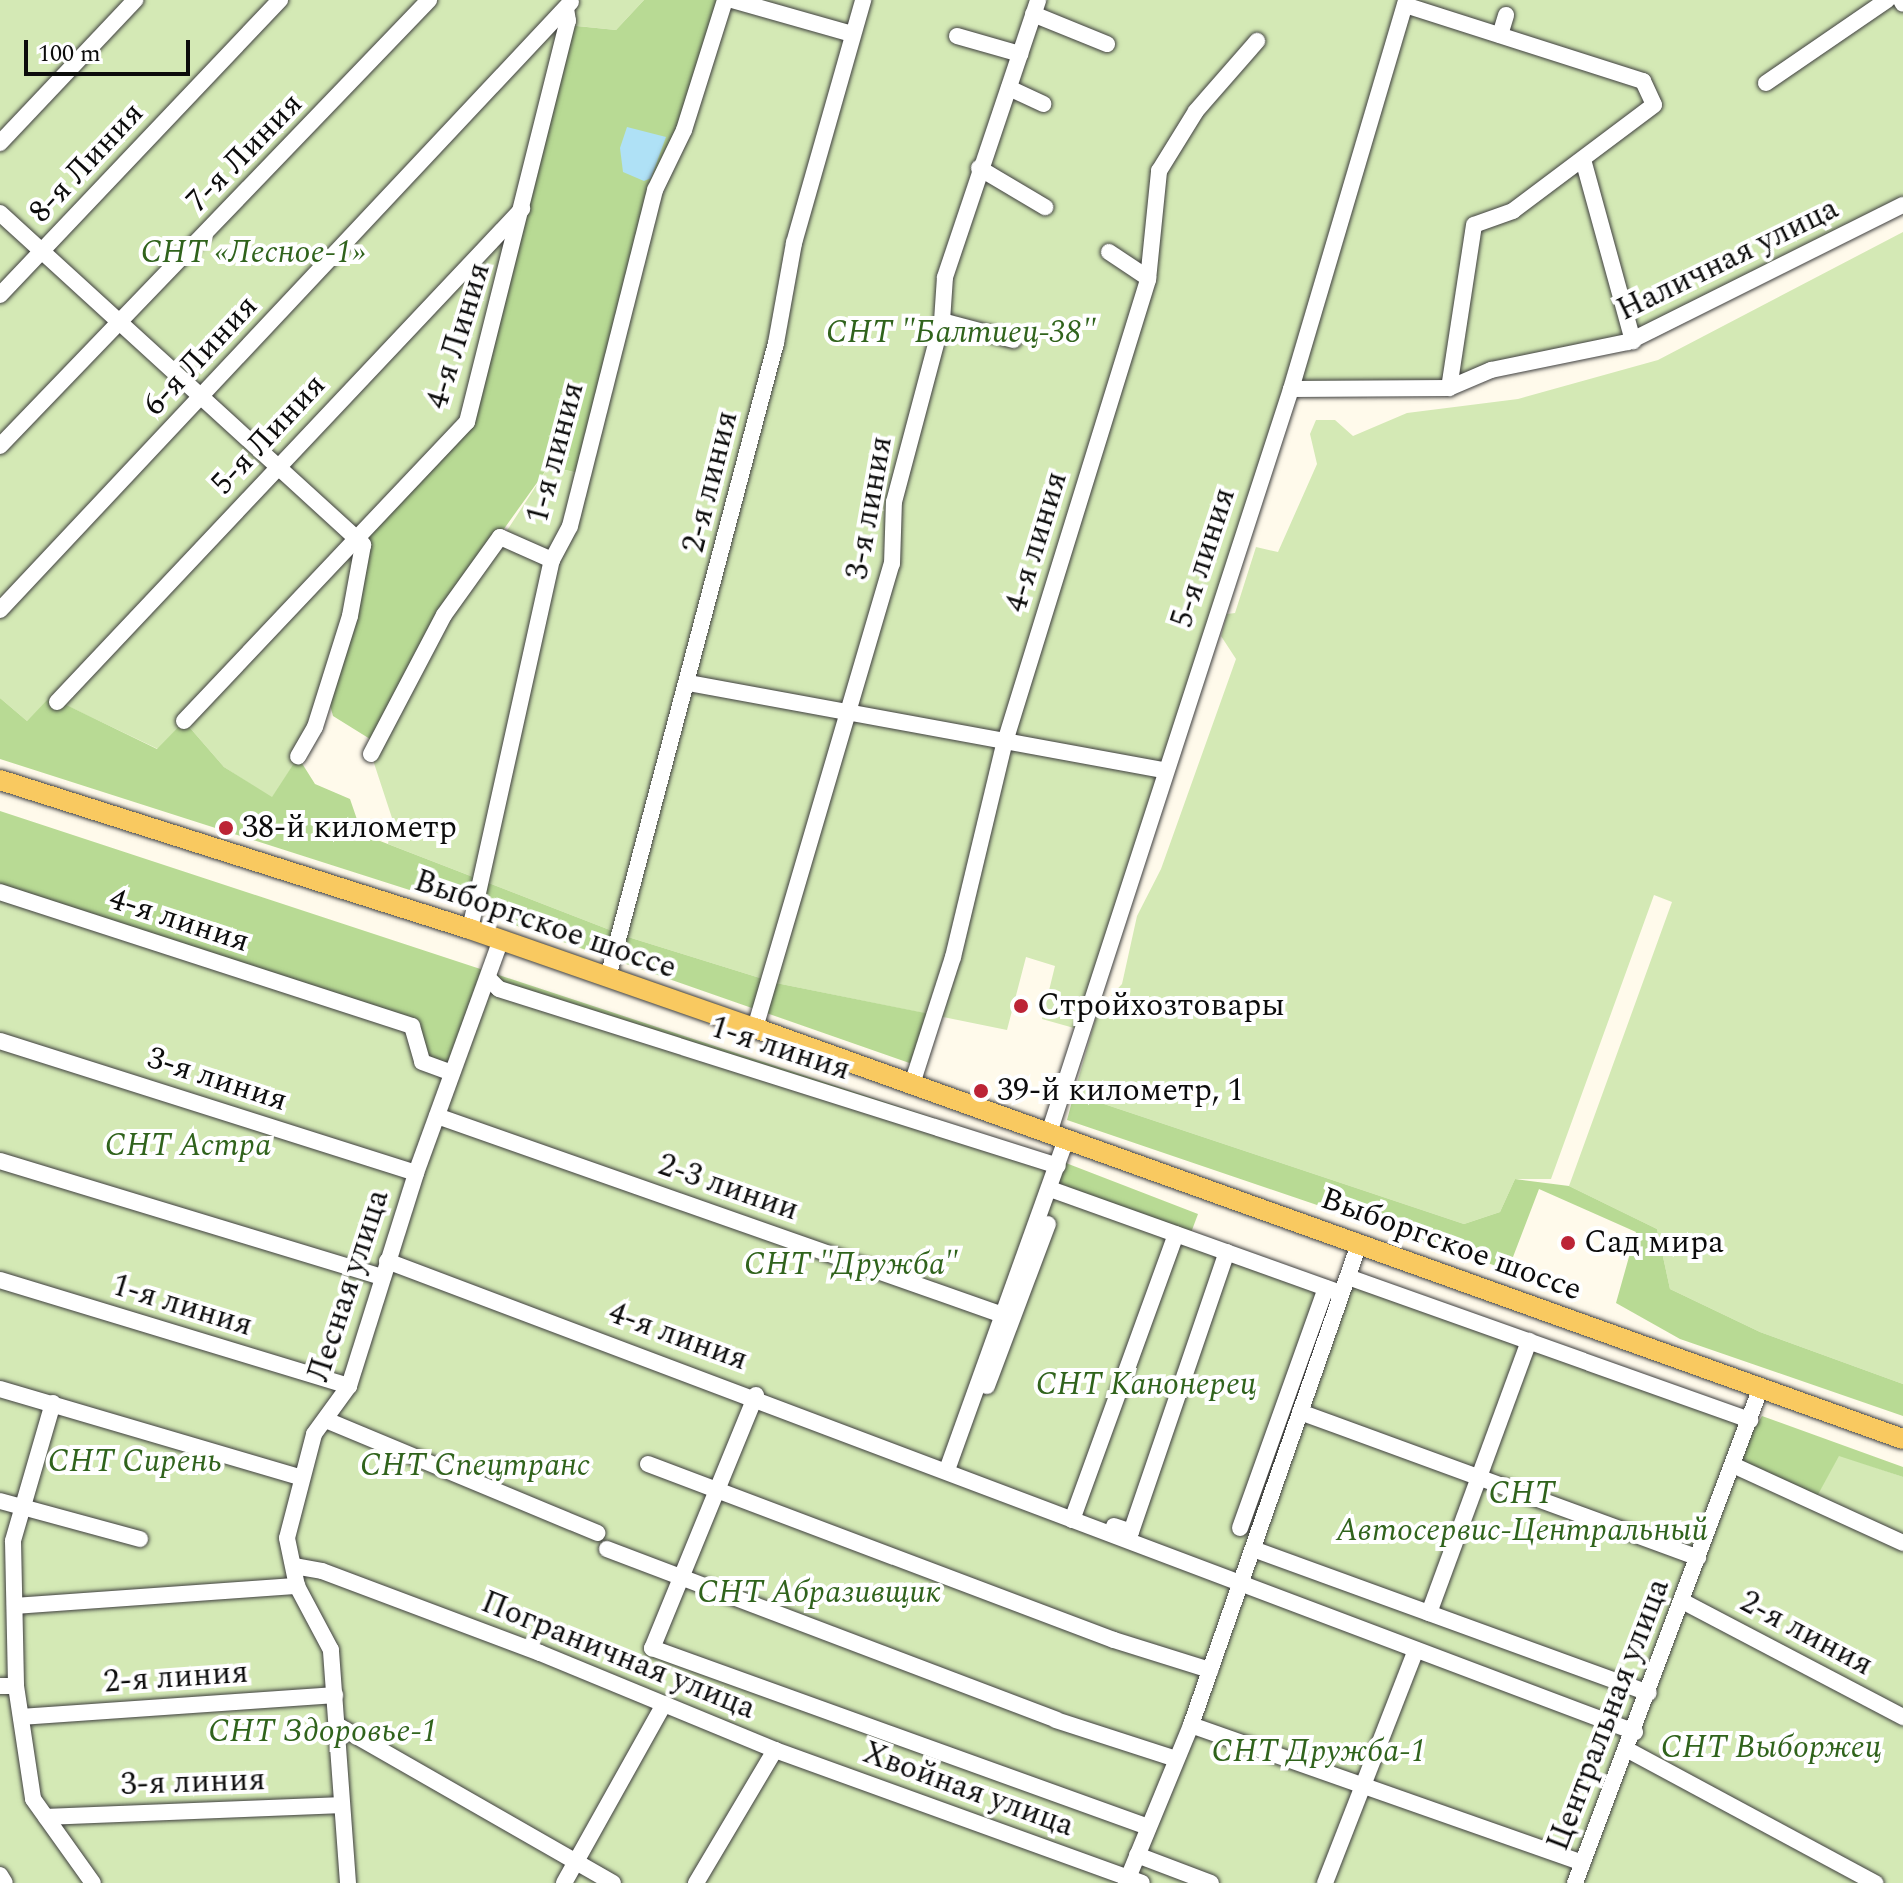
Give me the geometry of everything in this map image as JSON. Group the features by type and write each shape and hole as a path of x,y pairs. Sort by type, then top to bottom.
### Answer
{"main road":[{"name":"Выборгское шоссе","path":"0,780 470,929 1903,1439"}],"street":[{"path":"0,143 135,0"},
{"name":"8-я Линия","path":"0,295 280,0"},
{"name":"7-я Линия","path":"0,446 429,0"},
{"name":"1-я линия","path":"470,929 552,560 570,526 655,190 684,130 725,0"},
{"path":"732,0 852,34"},
{"name":"2-я линия","path":"608,977 689,683 776,343 794,243 863,0"},
{"path":"1766,83 1887,0"},
{"path":"1406,2 1643,81 1654,105 1584,163 1513,211 1474,225 1449,388"},
{"name":"5-я линия","path":"1054,1191 1058,1136 1165,770 1291,389 1406,2"},
{"name":"4-я Линия","path":"184,721 467,422 523,207 570,4"},
{"name":"6-я Линия","path":"0,610 570,4"},
{"path":"1035,7 1107,44"},
{"name":"3-я линия","path":"755,1028 892,564 894,502 942,321 945,277 1035,7"},
{"path":"1500,35 1506,15"},
{"path":"957,36 1020,54"},
{"name":"4-я линия","path":"912,1084 953,957 1004,745 1148,278 1159,171 1196,111 1257,41"},
{"path":"1009,88 1043,104"},
{"path":"1584,163 1633,341"},
{"path":"979,168 1045,207"},
{"name":"Наличная улица","path":"1291,389 1449,388 1491,370 1633,341 1903,205"},
{"name":"5-я Линия","path":"57,702 523,207"},
{"path":"0,213 356,539 364,557 350,616 315,727 298,757"},
{"path":"1109,252 1148,278"},
{"path":"942,321 1014,340"},
{"path":"371,754 444,615 500,537 552,560"},
{"path":"689,683 1004,745 1097,754 1165,770"},
{"name":"4-я линия","path":"0,892 412,1026 422,1062 452,1073"},
{"name":"Лесная улица","path":"348,1883 331,1650 297,1586 287,1538 314,1434 349,1386 416,1173 501,940"},
{"name":"1-я линия","path":"489,979 499,989 1058,1166"},
{"name":"3-я линия","path":"0,1041 416,1173"},
{"name":"2-3 линии","path":"437,1116 1000,1314"},
{"path":"0,1161 384,1269"},
{"path":"947,1470 1000,1314 1054,1191"},
{"path":"1054,1191 1334,1291"},
{"path":"998,1479 958,1463 1054,1191"},
{"path":"1074,1516 1176,1234"},
{"path":"1240,1528 1334,1291 1348,1277 1359,1244"},
{"path":"1074,1516 1131,1532 1227,1252"},
{"name":"4-я линия","path":"384,1269 756,1395 1074,1516"},
{"path":"1348,1277 1750,1420"},
{"name":"1-я линия","path":"0,1280 349,1386"},
{"path":"1132,1881 1137,1855 1191,1725 1300,1412 1334,1291"},
{"path":"1429,1613 1529,1341"},
{"name":"Центральная улица","path":"1575,1883 1635,1732 1761,1387"},
{"path":"0,1389 302,1478"},
{"path":"756,1395 652,1648 1148,1827"},
{"path":"53,1403 13,1541 7,1579 15,1606 8,1686 21,1717 33,1799 93,1883"},
{"path":"1300,1412 1477,1480 1698,1558"},
{"path":"326,1420 597,1533"},
{"path":"648,1464 1210,1670"},
{"path":"1733,1465 1903,1543"},
{"path":"0,1501 140,1539"},
{"path":"1074,1516 1241,1583 1635,1732"},
{"path":"607,1549 1056,1720 1176,1759"},
{"path":"1253,1549 1649,1693"},
{"name":"Пограничная улица","path":"294,1566 322,1571 775,1750 696,1883"},
{"path":"15,1606 297,1586"},
{"name":"2-я линия","path":"1682,1601 1903,1717"},
{"path":"1325,1883 1416,1650"},
{"name":"2-я линия","path":"21,1717 335,1695"},
{"path":"564,1883 664,1704"},
{"path":"337,1725 613,1883"},
{"path":"1191,1725 1582,1863"},
{"name":"Хвойная улица","path":"775,1750 1132,1881"},
{"path":"1628,1750 1875,1883"},
{"name":"3-я линия","path":"46,1817 342,1805"},
{"path":"1137,1855 1211,1883"},
{"path":"0,1875 5,1883"}],"green space":[{"name":"СНТ «Лесное-1»","path":"0,0 644,0 616,30 568,25 467,422 363,545 301,753 272,798 224,767 184,721 158,749 51,698 27,721 0,698"},
{"path":"644,0 725,0 656,188 582,474 549,466 486,554 380,742 370,739 333,716 330,705 356,539 467,422 567,25 616,30"},
{"name":"СНТ \"Балтиец-38\"","path":"725,0 1903,0 1903,205 1633,341 1449,388 1291,389 1081,1030 1042,1019 1055,966 1026,957 1007,1030 776,983 628,937 388,844 392,818 371,754 418,667 549,466 581,474 656,188"},
{"path":"1903,232 1903,1384 1760,1332 1670,1289 1657,1229 1569,1186 1672,902 1654,895 1551,1179 1515,1179 1500,1212 1464,1224 1074,1094 1098,1010 1122,984 1137,916 1161,869 1236,659 1221,636 1227,614 1235,613 1256,547 1278,552 1317,464 1310,434 1316,420 1335,420 1353,436 1407,413 1518,399 1658,360"},
{"path":"50,697 157,749 184,721 224,767 272,797 298,757 315,784 350,799 362,834 628,937 776,983 935,1015 918,1066 469,909 0,759 0,698 27,721"},
{"path":"0,811 1040,1153 1198,1214 1189,1238 1049,1190 1057,1168 494,983 453,1071 422,1062 415,1028 0,892"},
{"path":"0,892 488,980 1057,1167 1050,1189 1333,1290 1347,1279 1752,1420 1815,1499 1839,1455 1903,1477 1903,1883 0,1883"},
{"path":"1074,1094 1464,1224 1500,1212 1515,1179 1569,1186 1657,1229 1670,1289 1760,1332 1903,1384 1903,1416 1680,1339 1616,1303 1636,1232 1539,1189 1508,1270 1067,1120"},
{"path":"1762,1416 1903,1467 1903,1477 1839,1456 1815,1500 1734,1463"}],"water":[{"path":"627,127 666,137 651,178 644,181 623,172 620,148"}],"place":[{"name":"38-й километр","path":"226,828"},
{"name":"Стройхозтовары","path":"1021,1006"},
{"name":"39-й километр, 1","path":"981,1091"},
{"name":"Сад мира","path":"1568,1243"}],"park label":[{"name":"СНТ Астра","path":"188,1146"},
{"name":"СНТ \"Дружба\"","path":"851,1265"},
{"name":"СНТ Канонерец","path":"1146,1385"},
{"name":"СНТ Сирень","path":"135,1462"},
{"name":"СНТ Спецтранс","path":"475,1466"},
{"name":"СНТ Автосервис-Центральный","path":"1522,1514"},
{"name":"СНТ Абразивщик","path":"819,1593"},
{"name":"СНТ Здоровье-1","path":"323,1732"},
{"name":"СНТ Выборжец","path":"1771,1748"},
{"name":"СНТ Дружба-1","path":"1319,1752"}]}
